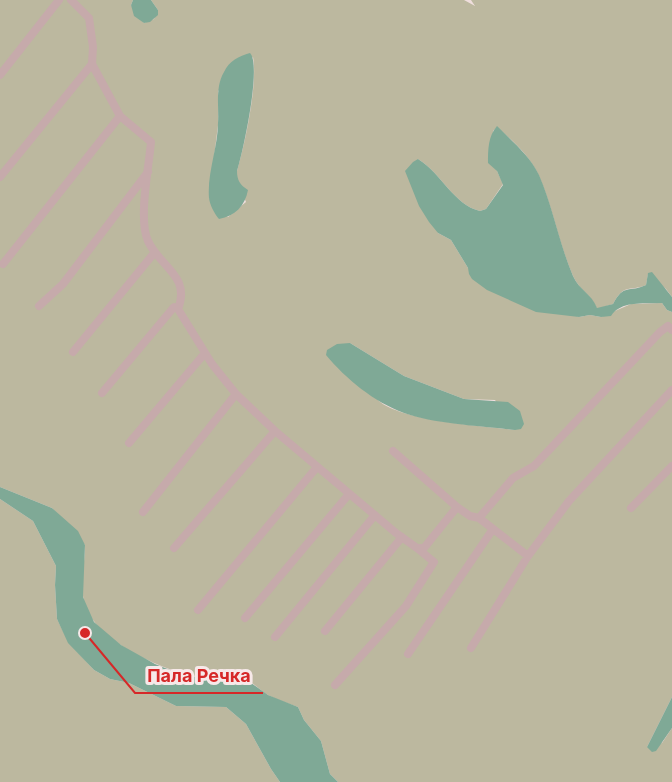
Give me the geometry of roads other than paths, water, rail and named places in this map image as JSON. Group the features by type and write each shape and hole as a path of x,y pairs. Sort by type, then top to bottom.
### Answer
{"street":[{"path":"0,75 59,0"},
{"path":"72,0 88,18 93,47 92,64 120,116 151,142 144,207 147,239 182,287 182,298 178,309"},
{"path":"0,177 92,64"},
{"path":"3,264 120,116"},
{"path":"39,306 63,284 148,172"},
{"path":"73,352 155,252"},
{"path":"102,393 174,307 178,309 205,353 236,394 349,494 434,562 406,606 335,685"},
{"path":"479,518 513,478 534,466 660,332 668,326 672,330"},
{"path":"129,443 205,353"},
{"path":"471,648 528,556 569,501 672,390"},
{"path":"143,512 236,394"},
{"path":"174,548 275,430"},
{"path":"393,451 457,507 470,516 479,518 528,556"},
{"path":"198,610 317,466"},
{"path":"631,508 672,466"},
{"path":"245,618 349,494"},
{"path":"417,548 424,548 457,507"},
{"path":"275,637 375,515"},
{"path":"408,654 494,529"},
{"path":"325,631 402,537"}],"place":[{"name":"Пала Речка","path":"85,633"}]}
